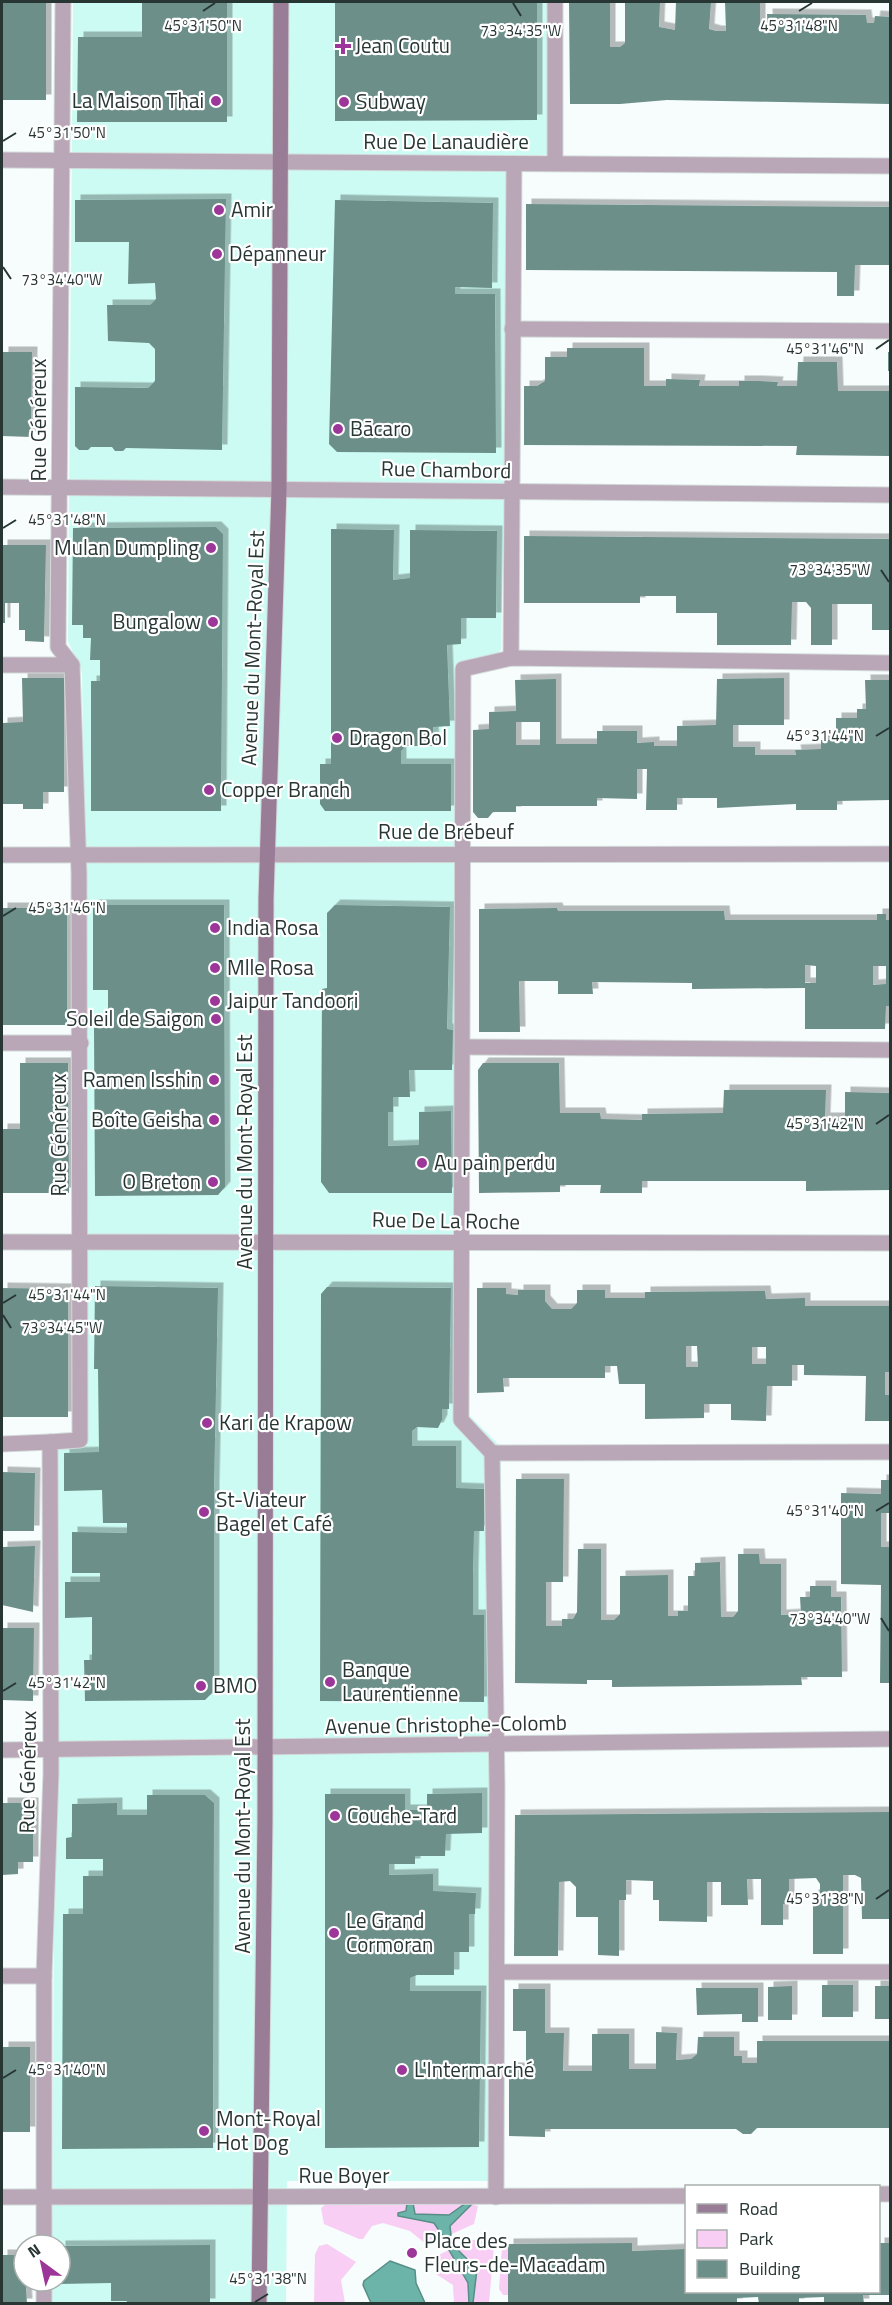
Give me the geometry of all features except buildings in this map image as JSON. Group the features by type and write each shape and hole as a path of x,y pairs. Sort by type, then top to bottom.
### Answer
{"main road":[{"name":"Avenue du Mont-Royal Est","path":"260,2304 266,854 279,489 281,2"}],"street":[{"name":"Rue Généreux","path":"44,2233 44,1976 50,1750 50,1442 80,1440 79,856 72,665 58,647 63,2"},
{"path":"555,2 555,164"},
{"name":"Rue De Lanaudière","path":"2,160 891,166"},
{"path":"511,658 514,164"},
{"path":"512,329 891,331"},
{"name":"Rue Chambord","path":"2,487 891,495"},
{"path":"496,2198 496,1745 492,1452 461,1420 463,669 511,658 891,663"},
{"path":"2,665 72,665"},
{"name":"Rue de Brébeuf","path":"2,855 891,854"},
{"path":"2,1043 81,1043"},
{"path":"463,1047 891,1050"},
{"name":"Rue De La Roche","path":"2,1242 891,1243"},
{"path":"2,1444 50,1442"},
{"path":"492,1452 891,1452"},
{"name":"Avenue Christophe-Colomb","path":"2,1750 264,1749 891,1739"},
{"path":"497,1972 891,1972"},
{"path":"2,1976 44,1976"},
{"name":"Rue Boyer","path":"2,2197 685,2196"}],"shaded area":[{"path":"73,2 563,2 562,154 510,156 501,650 468,676 466,1412 501,1447 502,2181 287,2181 286,2303 51,2304 51,2293 72,2293 72,2233 52,2233 57,1447 87,1446 82,673 68,641"},
{"path":"407,2203 413,2203 415,2214 449,2215 466,2203 473,2203 450,2226 451,2235 444,2238 434,2223 398,2216 398,2213 406,2211"},
{"path":"455,2247 477,2269 473,2303 469,2303 468,2283 449,2250"},
{"path":"390,2261 415,2270 416,2283 425,2303 371,2303 363,2285 364,2281"}],"green space":[{"path":"466,2203 478,2206 474,2224 427,2245 410,2231 383,2223 372,2226 363,2239 359,2239 324,2224 321,2208 326,2204"},
{"path":"471,2240 489,2240 494,2245 489,2303 454,2303 453,2285 436,2274 436,2256"},
{"path":"327,2244 356,2262 341,2280 345,2303 314,2303 315,2254 319,2246"},
{"path":"508,2244 508,2295 503,2295 499,2289 502,2248"}],"place":[{"name":"Jean Coutu","path":"343,46"},
{"name":"La Maison Thai","path":"216,101"},
{"name":"Subway","path":"344,102"},
{"name":"Amir","path":"219,210"},
{"name":"Dépanneur","path":"217,254"},
{"name":"Bācaro","path":"338,429"},
{"name":"Mulan Dumpling","path":"211,548"},
{"name":"Bungalow","path":"213,622"},
{"name":"Dragon Bol","path":"337,738"},
{"name":"Copper Branch","path":"209,790"},
{"name":"India Rosa","path":"215,928"},
{"name":"Mlle Rosa","path":"215,968"},
{"name":"Jaipur Tandoori","path":"215,1001"},
{"name":"Soleil de Saigon","path":"216,1019"},
{"name":"Ramen Isshin","path":"214,1080"},
{"name":"Boîte Geisha","path":"214,1120"},
{"name":"Au pain perdu","path":"422,1163"},
{"name":"O Breton","path":"213,1182"},
{"name":"Kari de Krapow","path":"207,1423"},
{"name":"St-Viateur Bagel et Café","path":"204,1512"},
{"name":"Banque Laurentienne","path":"330,1682"},
{"name":"BMO","path":"201,1686"},
{"name":"Couche-Tard","path":"335,1816"},
{"name":"Le Grand Cormoran","path":"334,1933"},
{"name":"L'Intermarché","path":"402,2070"},
{"name":"Mont-Royal Hot Dog","path":"204,2131"},
{"name":"Place des Fleurs-de-Macadam","path":"412,2253"}]}
